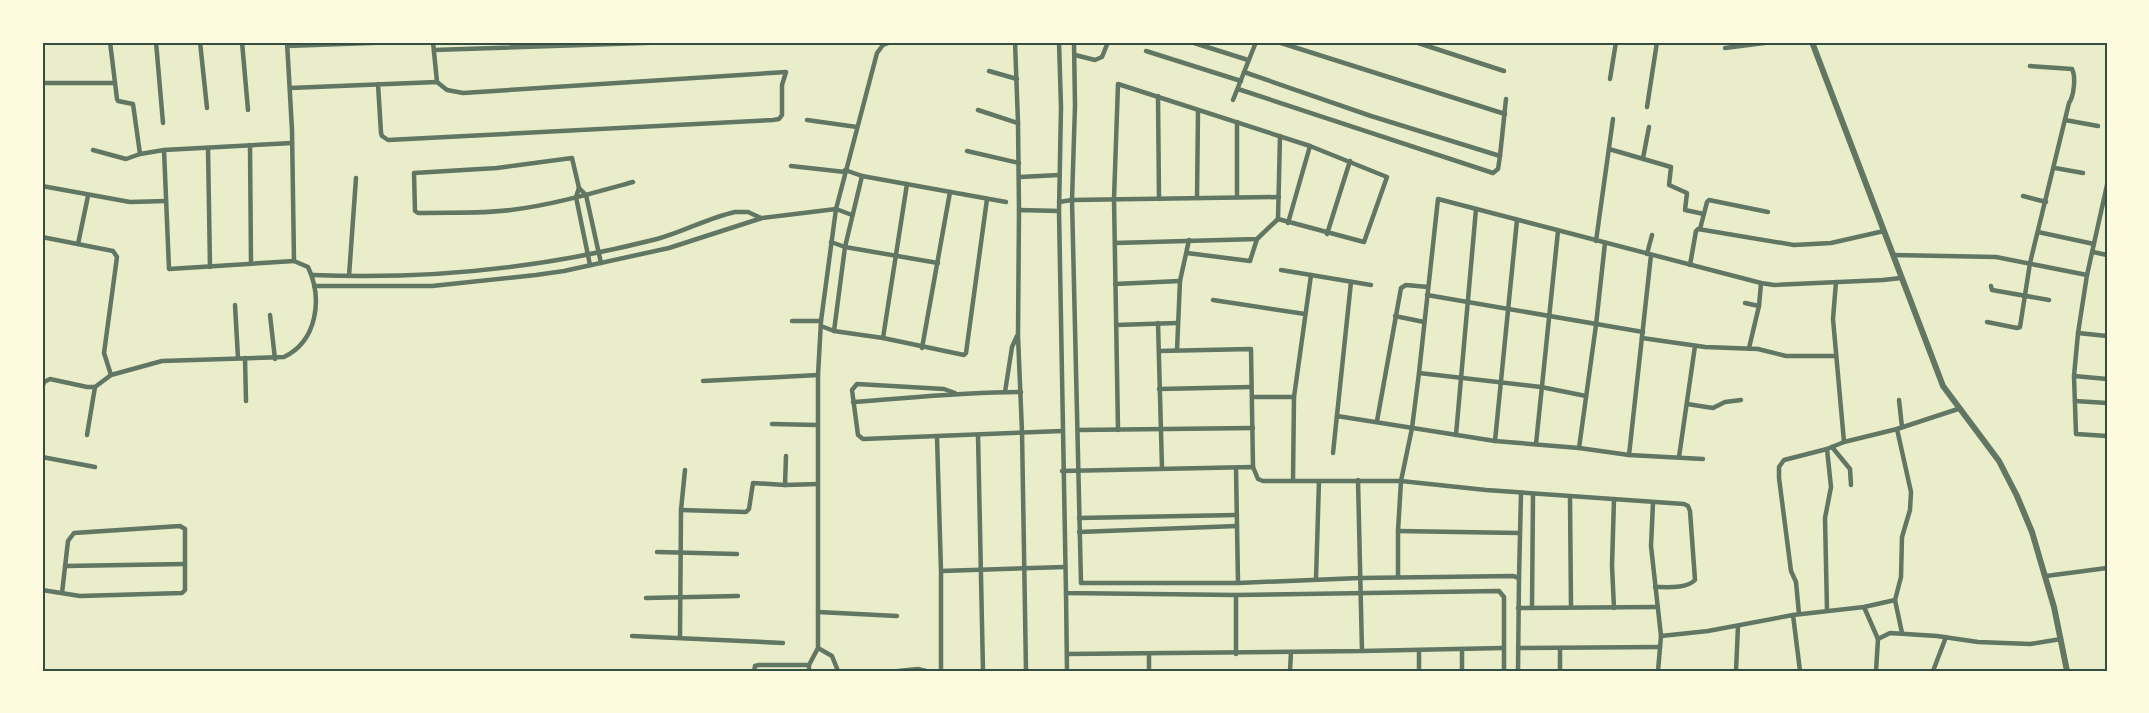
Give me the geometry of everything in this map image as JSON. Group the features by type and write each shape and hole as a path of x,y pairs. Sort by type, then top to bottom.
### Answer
{"street":[{"path":"110,42 118,101 133,104 140,154"},
{"path":"156,42 163,123"},
{"path":"200,42 207,108"},
{"path":"242,42 248,110"},
{"path":"294,261 292,143 287,44 398,42"},
{"path":"433,42 437,82"},
{"path":"434,50 674,42"},
{"path":"754,671 755,666 759,665 781,669 809,668 818,648 817,425 821,323 836,209 845,171 877,52 883,45 891,42"},
{"path":"1014,42 1020,177 1018,336 1026,671"},
{"path":"1059,42 1062,471 1067,671"},
{"path":"1074,42 1075,106 1072,200 1080,581 1083,584 1238,583 1398,577 1508,576 1519,578"},
{"path":"1075,55 1095,60 1102,57 1108,42"},
{"path":"1191,42 1248,60"},
{"path":"1233,100 1256,42"},
{"path":"1278,42 1504,114"},
{"path":"1415,42 1504,71"},
{"path":"1610,79 1616,42"},
{"path":"1647,107 1657,42"},
{"path":"1725,48 1772,42"},
{"path":"1812,42 1943,386 1999,461 2032,532 2046,576 2067,671"},
{"path":"1146,51 1241,81"},
{"path":"1987,322 2018,328 2030,263 2072,99 2074,71 2030,66"},
{"path":"989,71 1017,79"},
{"path":"290,88 378,84 437,82 447,90 463,93 786,72 782,85 782,115 779,119 774,120 388,140 381,133 378,84"},
{"path":"1244,72 1371,116 1500,156"},
{"path":"42,83 114,82"},
{"path":"1118,430 1114,200 1118,84 1310,146 1386,175 1385,188 1363,242 1278,219"},
{"path":"1238,88 1493,172 1498,169 1506,99"},
{"path":"1158,96 1159,199"},
{"path":"1061,107 1075,106"},
{"path":"978,110 1018,123"},
{"path":"1197,198 1198,111"},
{"path":"1596,241 1613,119"},
{"path":"807,120 856,127"},
{"path":"2065,120 2098,126"},
{"path":"1237,122 1237,197"},
{"path":"1643,158 1649,127"},
{"path":"1187,253 1250,261 1257,239 1278,219 1280,136"},
{"path":"93,150 130,159 140,154 164,150 292,143"},
{"path":"250,145 251,263"},
{"path":"1288,223 1310,146"},
{"path":"208,148 210,267"},
{"path":"1609,149 1671,166 1669,184 1687,193 1685,210 1704,214"},
{"path":"42,389 44,382 50,380 95,387 111,375 162,361 275,359 292,353 306,339 313,327 315,312 312,275 308,267 294,261 169,269 164,150"},
{"path":"968,151 1019,163"},
{"path":"590,265 576,197 579,188 574,161 570,157 497,168 414,173 416,212 511,210 576,197 586,195 633,182"},
{"path":"1327,234 1350,161"},
{"path":"790,166 845,171 1006,202"},
{"path":"2055,168 2083,173"},
{"path":"1020,177 1059,175"},
{"path":"834,331 845,247 862,176"},
{"path":"349,276 356,178"},
{"path":"883,338 907,184"},
{"path":"2107,184 2087,275 2074,376 2076,434 2107,436"},
{"path":"42,186 137,203 166,201"},
{"path":"579,188 586,195 601,263"},
{"path":"922,348 950,192"},
{"path":"78,244 88,196"},
{"path":"2023,196 2046,202"},
{"path":"1059,202 1279,197"},
{"path":"792,321 821,323 834,331 883,338 959,356 966,353 987,199"},
{"path":"1398,577 1401,482 1412,428 1438,199 1761,284 1901,278"},
{"path":"1690,265 1696,231 1700,229 1709,200 1768,212"},
{"path":"2101,208 2107,210"},
{"path":"314,286 432,286 564,271 682,244 762,218 836,209 852,215"},
{"path":"1456,435 1476,209"},
{"path":"1019,210 1059,211"},
{"path":"312,275 416,275 492,270 588,254 659,238 735,212 748,212 762,218"},
{"path":"1495,441 1517,220"},
{"path":"1700,229 1794,245 1831,243 1884,231"},
{"path":"1536,444 1557,231"},
{"path":"2038,232 2094,244"},
{"path":"1629,454 1652,234"},
{"path":"42,237 113,251 117,257 104,353 111,375"},
{"path":"1115,243 1257,239"},
{"path":"1177,350 1180,281 1189,240"},
{"path":"831,242 845,247 938,263"},
{"path":"1579,447 1605,243"},
{"path":"2093,252 2107,255"},
{"path":"1893,255 1996,257 2087,275"},
{"path":"492,270 493,280"},
{"path":"1281,270 1371,285"},
{"path":"1293,480 1294,396 1311,275"},
{"path":"1115,284 1180,281"},
{"path":"1333,453 1352,282"},
{"path":"1836,282 1833,319 1844,442"},
{"path":"1749,348 1759,306 1761,284"},
{"path":"1377,422 1402,286 1428,287"},
{"path":"1991,286 1992,290 2049,300"},
{"path":"1427,295 1508,308 1695,346 1749,348 1786,356 1836,356"},
{"path":"1213,300 1305,314"},
{"path":"1745,303 1759,306"},
{"path":"235,305 238,358"},
{"path":"270,315 275,359"},
{"path":"1395,316 1424,322"},
{"path":"1158,323 1162,468"},
{"path":"1116,325 1178,323"},
{"path":"2078,333 2107,336"},
{"path":"1005,392 1011,350 1018,336"},
{"path":"1679,457 1695,346"},
{"path":"1159,351 1251,349 1253,467 1258,479 1263,481 1401,482 1688,506 1695,580 1691,584 1655,587"},
{"path":"245,358 246,401"},
{"path":"1419,373 1541,387 1586,396"},
{"path":"703,381 818,375"},
{"path":"2074,376 2107,379"},
{"path":"955,393 944,389 857,384 852,390 858,435 861,438 937,437 1062,430"},
{"path":"87,435 95,387"},
{"path":"1159,389 1251,387"},
{"path":"853,402 938,397 955,393 1020,392"},
{"path":"1253,397 1294,396"},
{"path":"1687,404 1713,408 1725,402 1741,400"},
{"path":"1899,400 1900,428 1911,492 1910,510 1902,537 1901,577 1895,600 1898,623 1902,633"},
{"path":"2075,401 2107,403"},
{"path":"1799,614 1796,582 1791,570 1779,467 1784,460 1900,428 1958,409"},
{"path":"1337,416 1495,441 1703,459"},
{"path":"772,424 817,425"},
{"path":"1078,430 1253,428"},
{"path":"978,435 983,671"},
{"path":"937,437 941,671"},
{"path":"1829,448 1850,469 1851,485"},
{"path":"1827,610 1825,518 1831,487 1829,448"},
{"path":"785,485 786,456"},
{"path":"42,457 95,467"},
{"path":"1062,471 1253,467"},
{"path":"1236,468 1238,583"},
{"path":"680,637 681,510 685,470"},
{"path":"1358,480 1362,651"},
{"path":"1316,579 1319,481"},
{"path":"681,510 746,512 749,509 753,483 818,484"},
{"path":"1518,671 1521,493"},
{"path":"1532,608 1533,494"},
{"path":"1570,496 1571,607"},
{"path":"1614,499 1612,566 1614,608"},
{"path":"1653,503 1652,546 1661,636 1658,671"},
{"path":"1079,518 1236,515"},
{"path":"42,590 80,596 180,594 185,590 186,532 180,526 74,533 68,541 62,593"},
{"path":"1079,532 1237,526"},
{"path":"1398,531 1519,533"},
{"path":"657,552 737,554"},
{"path":"65,566 185,564"},
{"path":"941,571 1065,567"},
{"path":"2046,576 2107,568"},
{"path":"1066,593 1236,595 1498,591 1504,597 1504,671"},
{"path":"1236,595 1236,654"},
{"path":"646,598 738,596"},
{"path":"1661,636 1738,626 1827,610 1864,607 1895,600"},
{"path":"1518,608 1657,607"},
{"path":"1864,607 1878,639 1876,671"},
{"path":"818,612 897,616"},
{"path":"1793,615 1800,671"},
{"path":"1736,671 1738,626"},
{"path":"1878,639 1890,633 1902,633 1978,642 2030,644 2061,639"},
{"path":"632,636 783,643"},
{"path":"1933,671 1946,637"},
{"path":"818,648 832,656 838,671"},
{"path":"1067,654 1236,654 1503,648"},
{"path":"1518,648 1659,648"},
{"path":"1560,648 1560,671"},
{"path":"1462,649 1462,671"},
{"path":"1419,650 1419,671"},
{"path":"1290,671 1291,652"},
{"path":"1149,654 1149,671"},
{"path":"898,671 918,669 926,671"}]}
